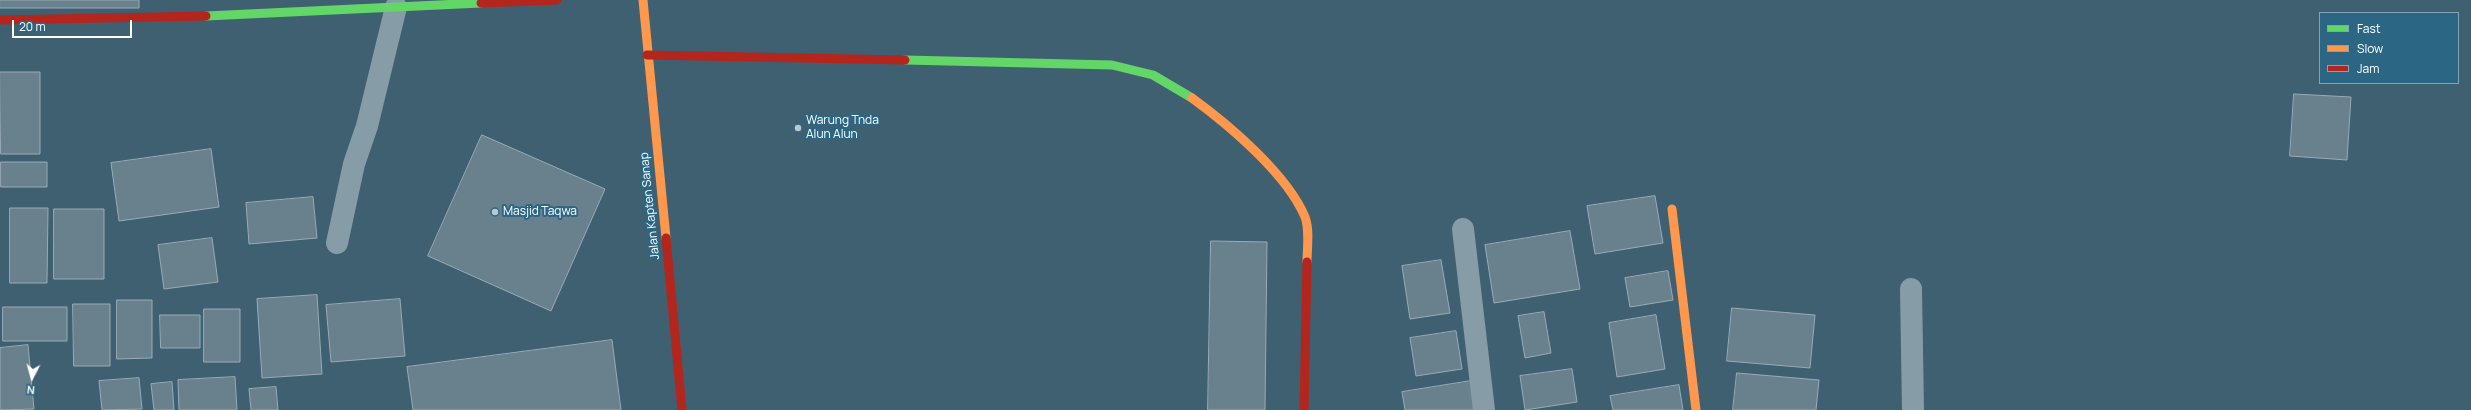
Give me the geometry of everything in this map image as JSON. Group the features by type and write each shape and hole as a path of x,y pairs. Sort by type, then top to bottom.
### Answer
{"street":[{"path":"0,20 140,19 557,0"},
{"name":"Jalan Kapten Sanap","path":"643,0 647,55 682,410"},
{"path":"337,244 354,164 367,126 396,7"},
{"path":"647,55 1104,64 1128,67 1167,82 1196,100 1235,132 1296,200 1305,219 1307,241 1304,410"},
{"path":"1672,209 1696,410"},
{"path":"1463,230 1484,410"},
{"path":"1911,289 1913,410"}],"building":[{"path":"0,0 139,0 139,8 0,8"},
{"path":"0,72 40,72 40,154 1,154"},
{"path":"2294,94 2351,97 2347,160 2290,156"},
{"path":"482,135 605,189 551,311 428,256"},
{"path":"211,149 219,207 119,221 111,163"},
{"path":"1,162 47,162 47,187 1,187"},
{"path":"1655,196 1663,243 1595,254 1587,206"},
{"path":"313,197 317,238 249,244 246,203"},
{"path":"10,208 48,208 47,283 10,283"},
{"path":"54,209 104,209 104,279 54,279"},
{"path":"1570,231 1580,289 1494,303 1485,245"},
{"path":"212,238 218,282 164,289 158,245"},
{"path":"1211,241 1267,242 1265,410 1208,410"},
{"path":"1441,260 1450,313 1410,319 1402,266"},
{"path":"1668,271 1673,300 1630,307 1625,278"},
{"path":"317,295 322,374 262,378 257,299"},
{"path":"400,299 405,356 331,362 326,305"},
{"path":"117,300 152,300 152,358 117,359"},
{"path":"73,304 110,304 110,366 74,366"},
{"path":"3,307 67,307 67,341 3,341"},
{"path":"1732,308 1815,315 1810,368 1727,361"},
{"path":"204,309 240,309 240,362 204,362"},
{"path":"1544,312 1551,353 1525,358 1518,316"},
{"path":"160,315 200,315 200,348 161,348"},
{"path":"1656,315 1665,369 1617,377 1609,323"},
{"path":"1456,331 1462,369 1416,376 1410,338"},
{"path":"612,340 621,410 413,410 407,367"},
{"path":"28,345 34,409 0,410 0,348"},
{"path":"1572,369 1577,402 1525,410 1520,376"},
{"path":"1737,373 1819,380 1816,410 1733,410"},
{"path":"235,377 237,410 179,410 178,380"},
{"path":"139,378 142,409 102,410 99,381"},
{"path":"1471,381 1476,410 1405,410 1402,392"},
{"path":"172,382 174,410 154,410 151,384"},
{"path":"1679,385 1683,410 1613,410 1610,396"},
{"path":"276,387 278,410 251,410 249,389"}],"traffic: fast":[{"path":"206,16 481,3"},
{"path":"905,60 1112,65 1153,75 1192,98"}],"traffic: slow":[{"path":"643,0 666,238"},
{"path":"1192,98 1239,136 1256,152 1285,184 1307,222 1307,262"},
{"path":"1672,209 1696,410"}],"traffic: jam":[{"path":"481,3 557,0"},
{"path":"0,20 206,16"},
{"path":"647,55 905,60"},
{"path":"666,238 682,410"},
{"path":"1304,410 1307,262"}],"place":[{"name":"Warung Tnda Alun Alun","path":"798,128"},
{"name":"Masjid Taqwa","path":"495,212"}]}
